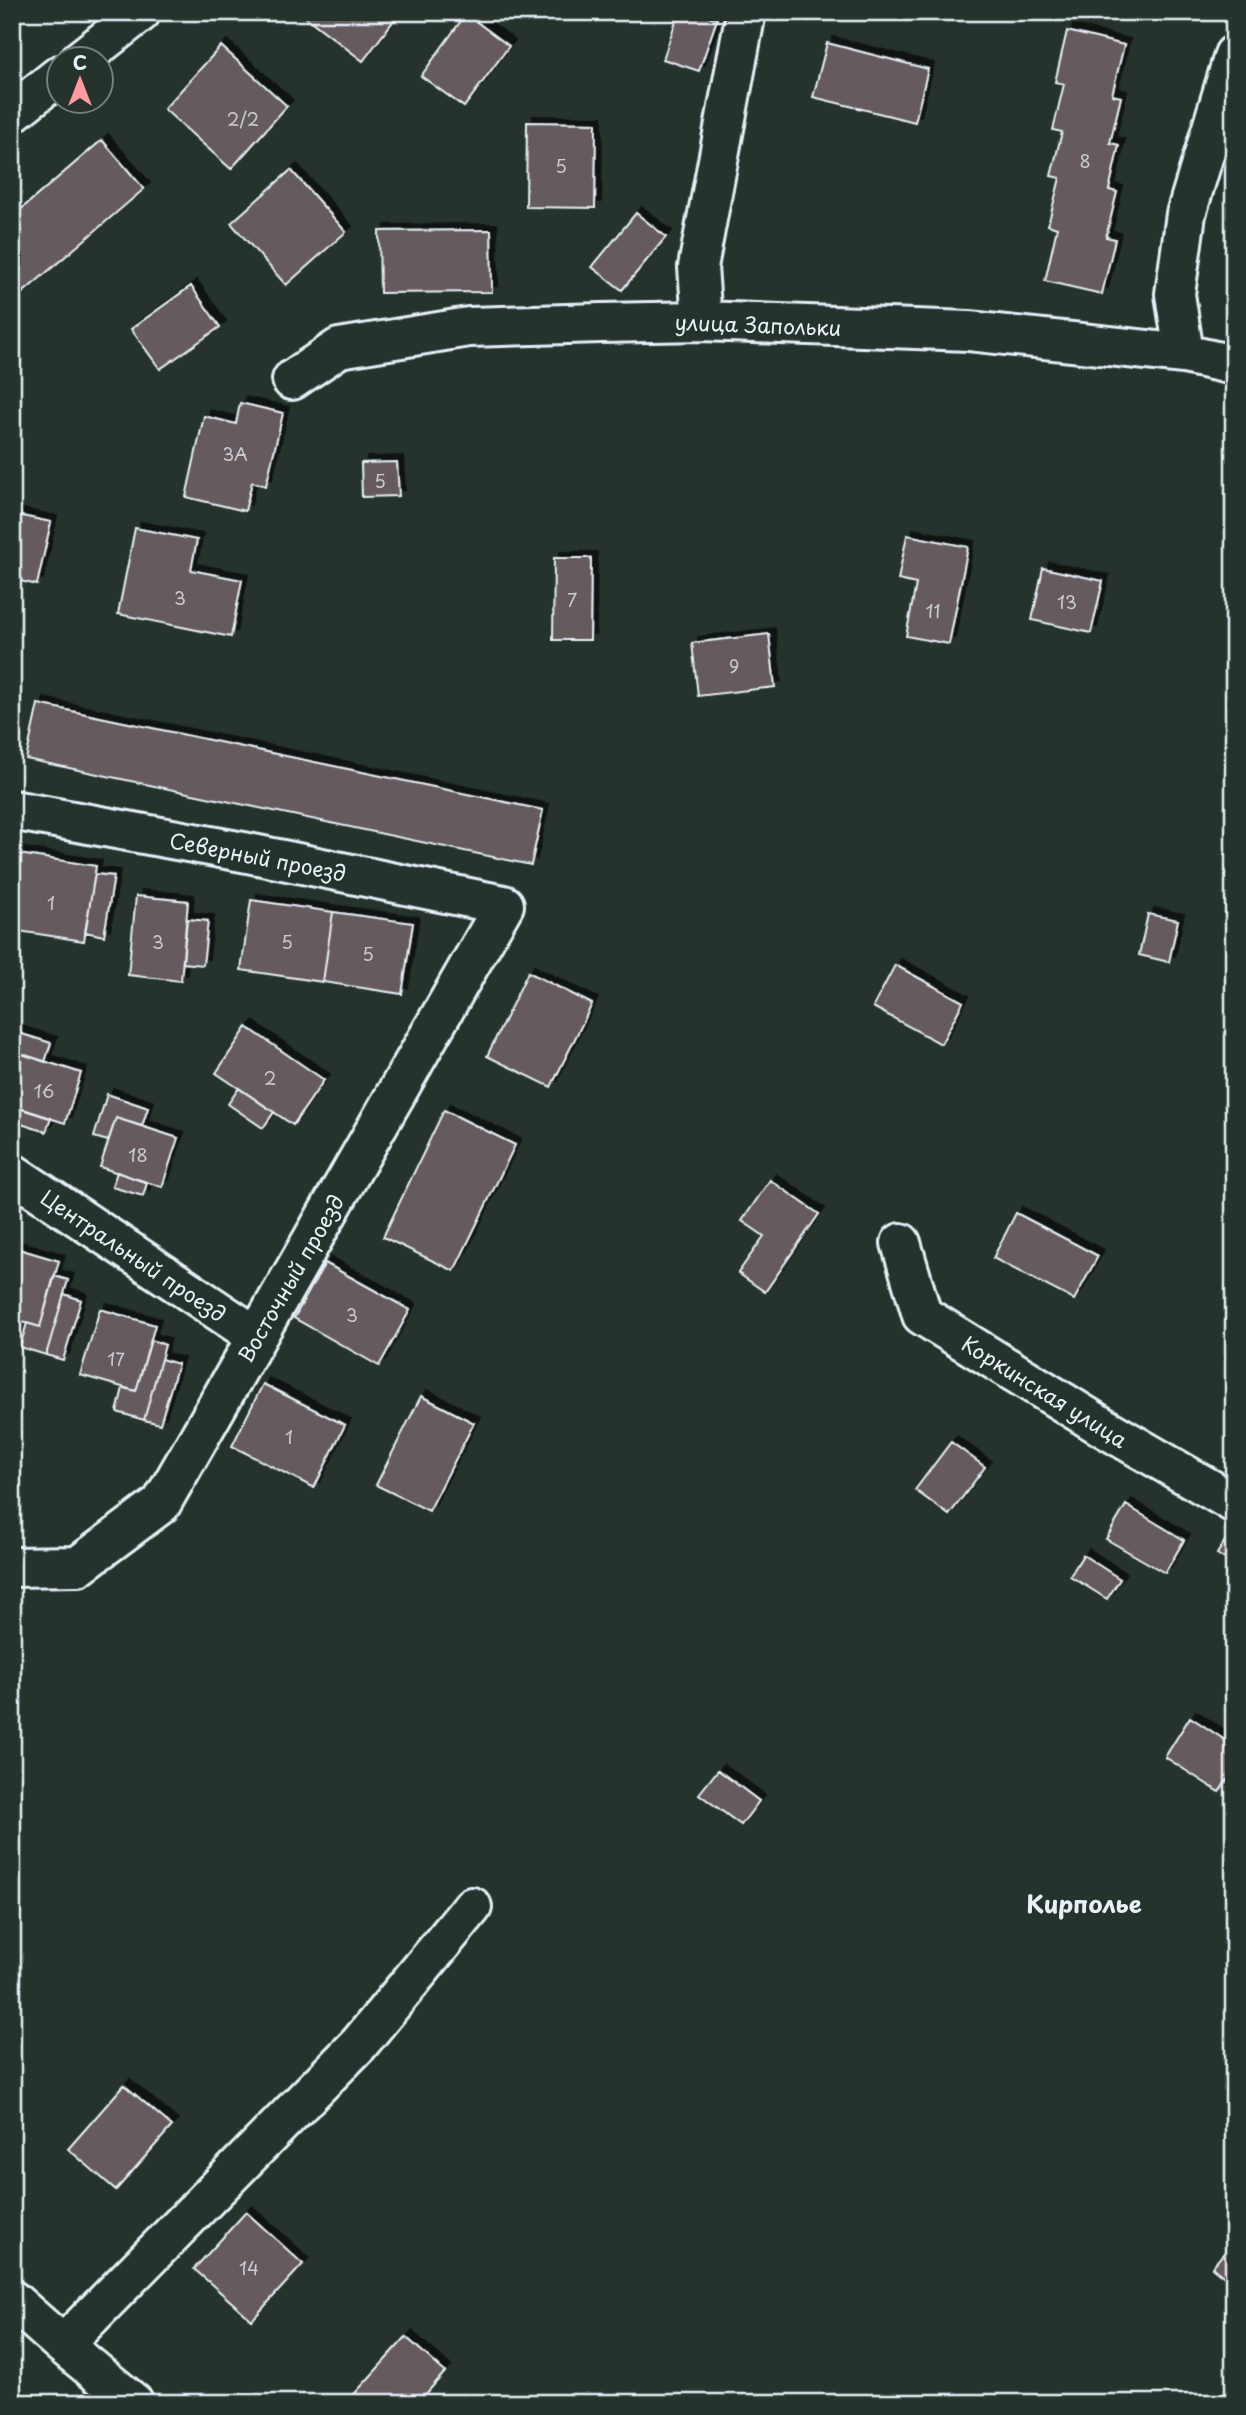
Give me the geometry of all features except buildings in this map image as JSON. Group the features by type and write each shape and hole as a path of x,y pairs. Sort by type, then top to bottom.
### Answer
{"street":[{"path":"98,46 141,12"},
{"path":"702,321 698,267 746,12"},
{"path":"1184,354 1175,294 1186,214 1234,55"},
{"path":"12,113 46,86"},
{"name":"улица Запольки","path":"292,380 339,348 469,327 702,321 969,331 1184,354 1234,365"},
{"name":"Северный проезд","path":"12,810 243,852 504,905"},
{"name":"Восточный проезд","path":"12,1567 78,1566 161,1504 504,905"},
{"name":"Центральный проезд","path":"12,1174 256,1336"},
{"name":"Коркинская улица","path":"901,1243 922,1315 1102,1427 1234,1503"},
{"path":"63,2345 359,2044 472,1907"},
{"path":"12,2300 134,2403"}],"district":[{"name":"Кирполье","path":"1084,1903"}]}
